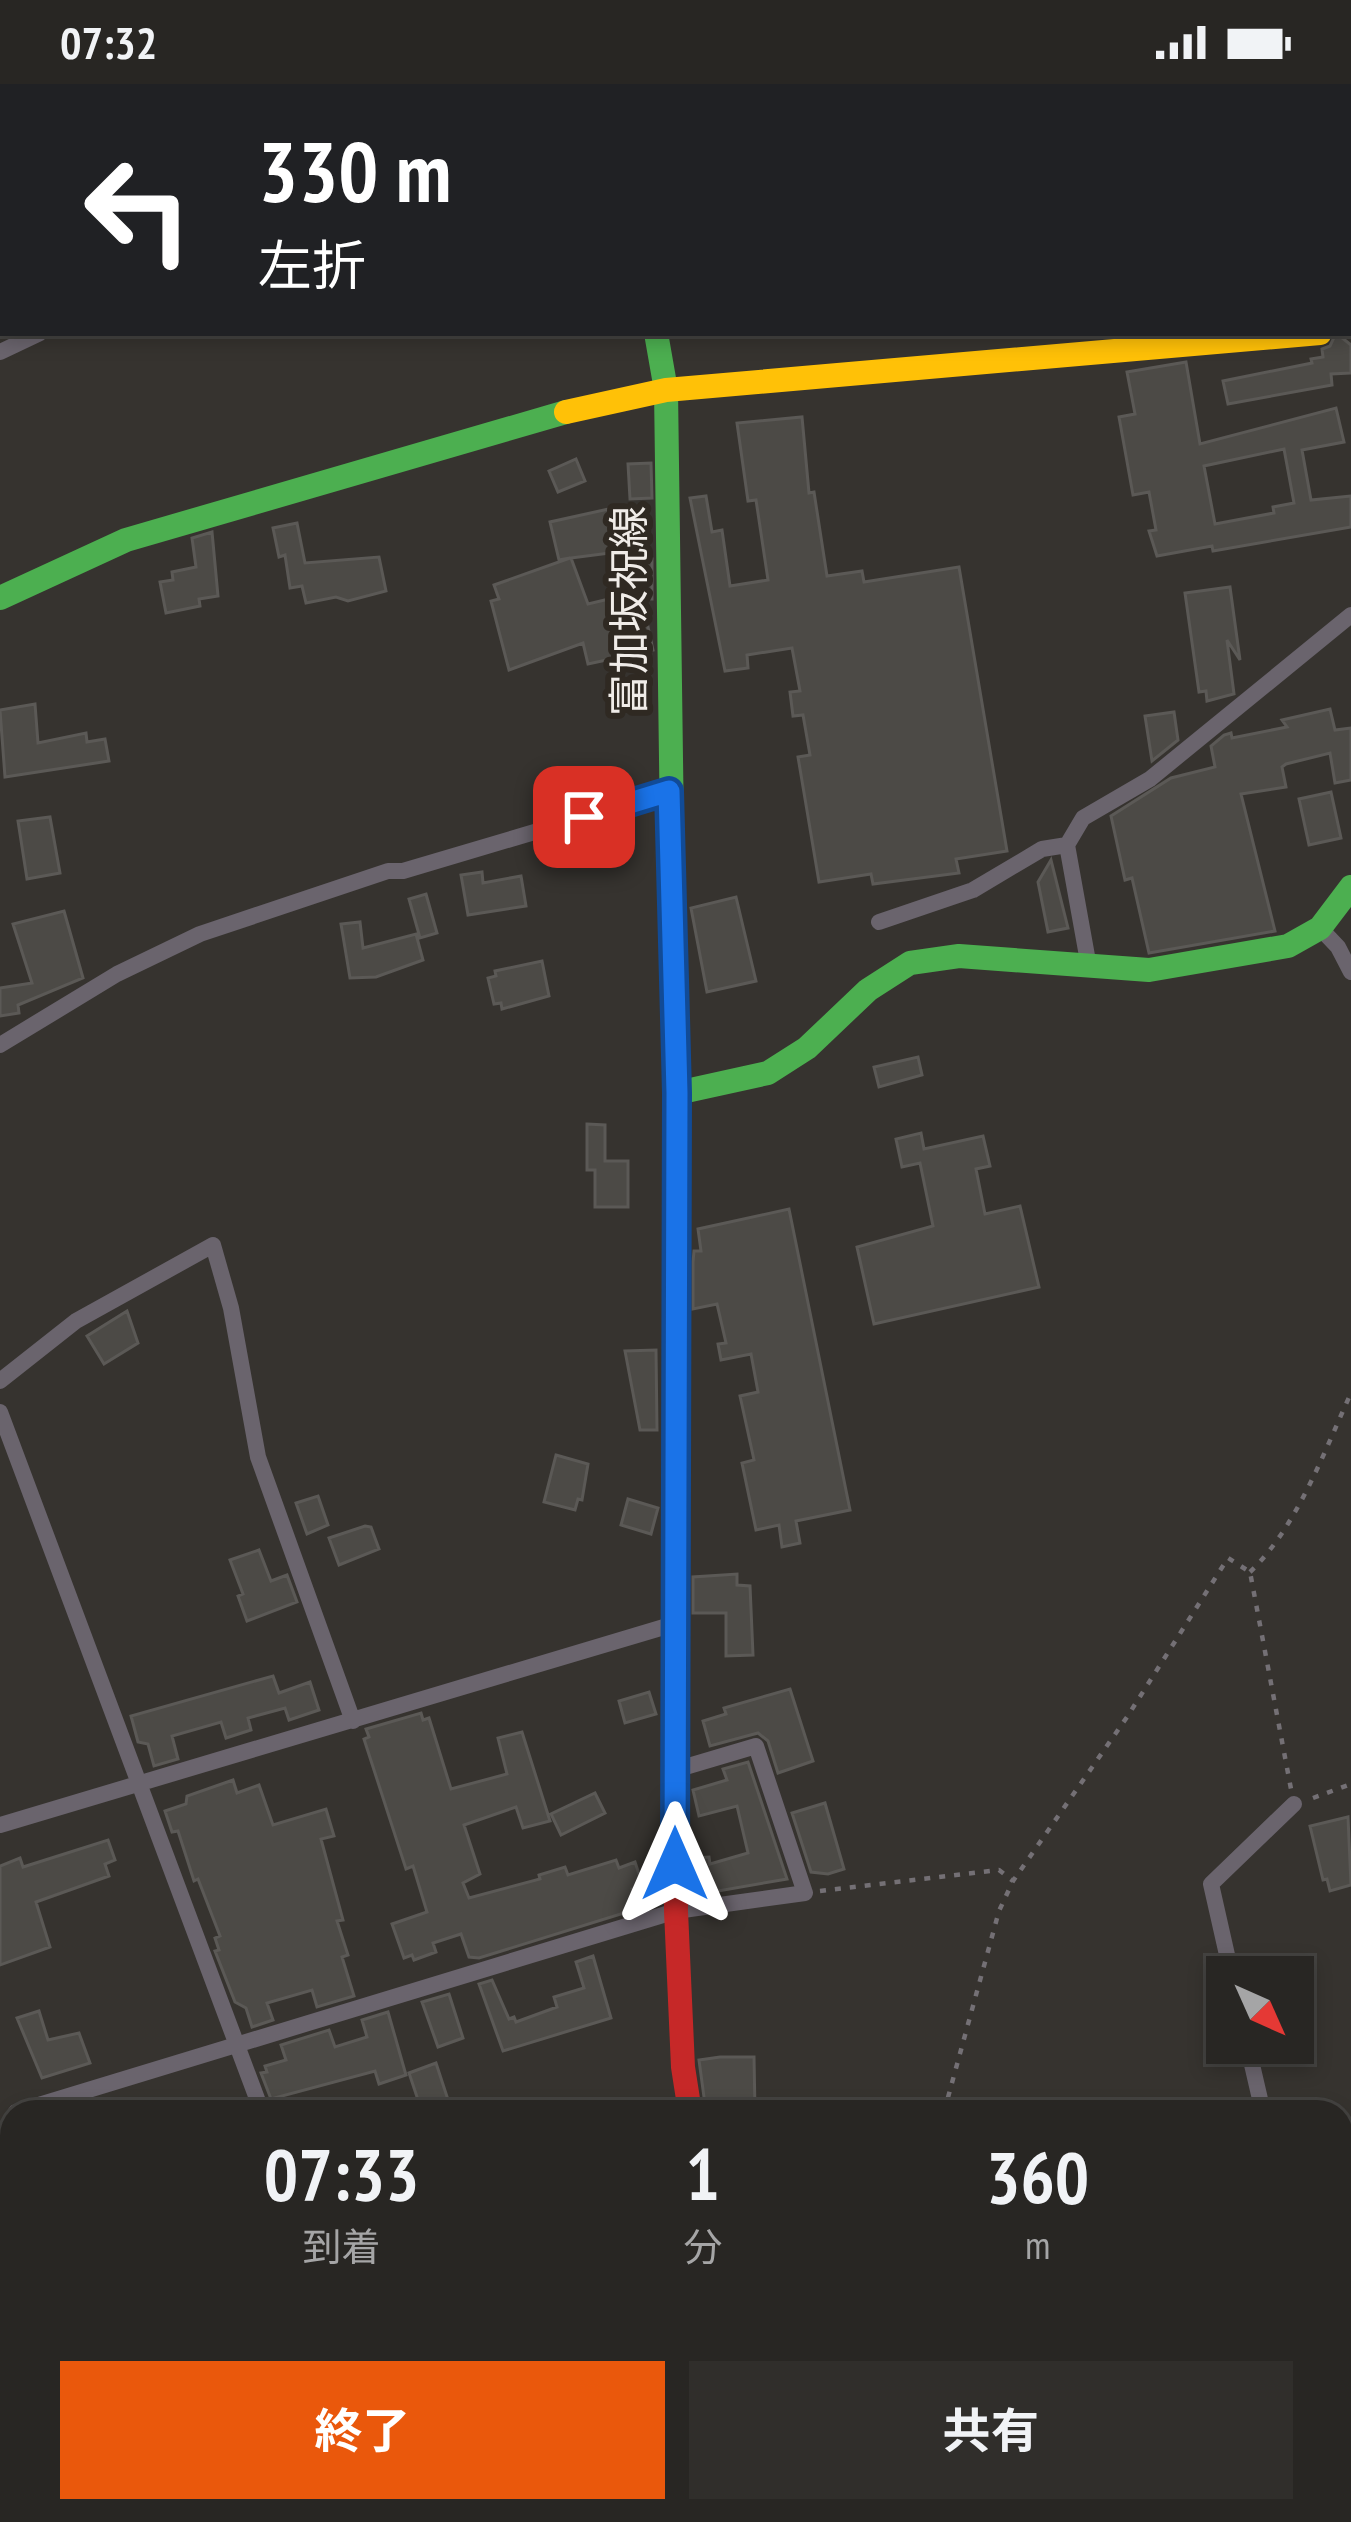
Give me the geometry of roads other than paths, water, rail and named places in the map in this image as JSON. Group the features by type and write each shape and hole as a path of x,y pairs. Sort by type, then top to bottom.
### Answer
{"street":[{"path":"0,352 34,336"},
{"name":"富加坂祝線","path":"657,336 666,390 677,1093 676,1912 688,2100"},
{"path":"0,598 126,541 584,407 666,390 1286,336"},
{"path":"1089,967 1067,845 1083,818 1150,778 1351,615"},
{"path":"0,1045 117,974 200,934 388,871 403,871 669,791"},
{"path":"879,922 973,890 1042,849 1067,845"},
{"path":"677,1093 767,1073 807,1048 868,990 910,963 958,956 1149,970 1288,946 1320,928 1351,887"},
{"path":"1320,928 1338,947 1351,972"},
{"path":"0,1381 76,1321 213,1245 232,1308 259,1457 353,1720"},
{"path":"0,1412 257,2100"},
{"path":"0,1825 674,1624"},
{"path":"56,2100 676,1912 805,1893 756,1746 675,1770"},
{"path":"1227,1956 1210,1884 1294,1804"},
{"path":"1252,2064 1259,2100"}]}
